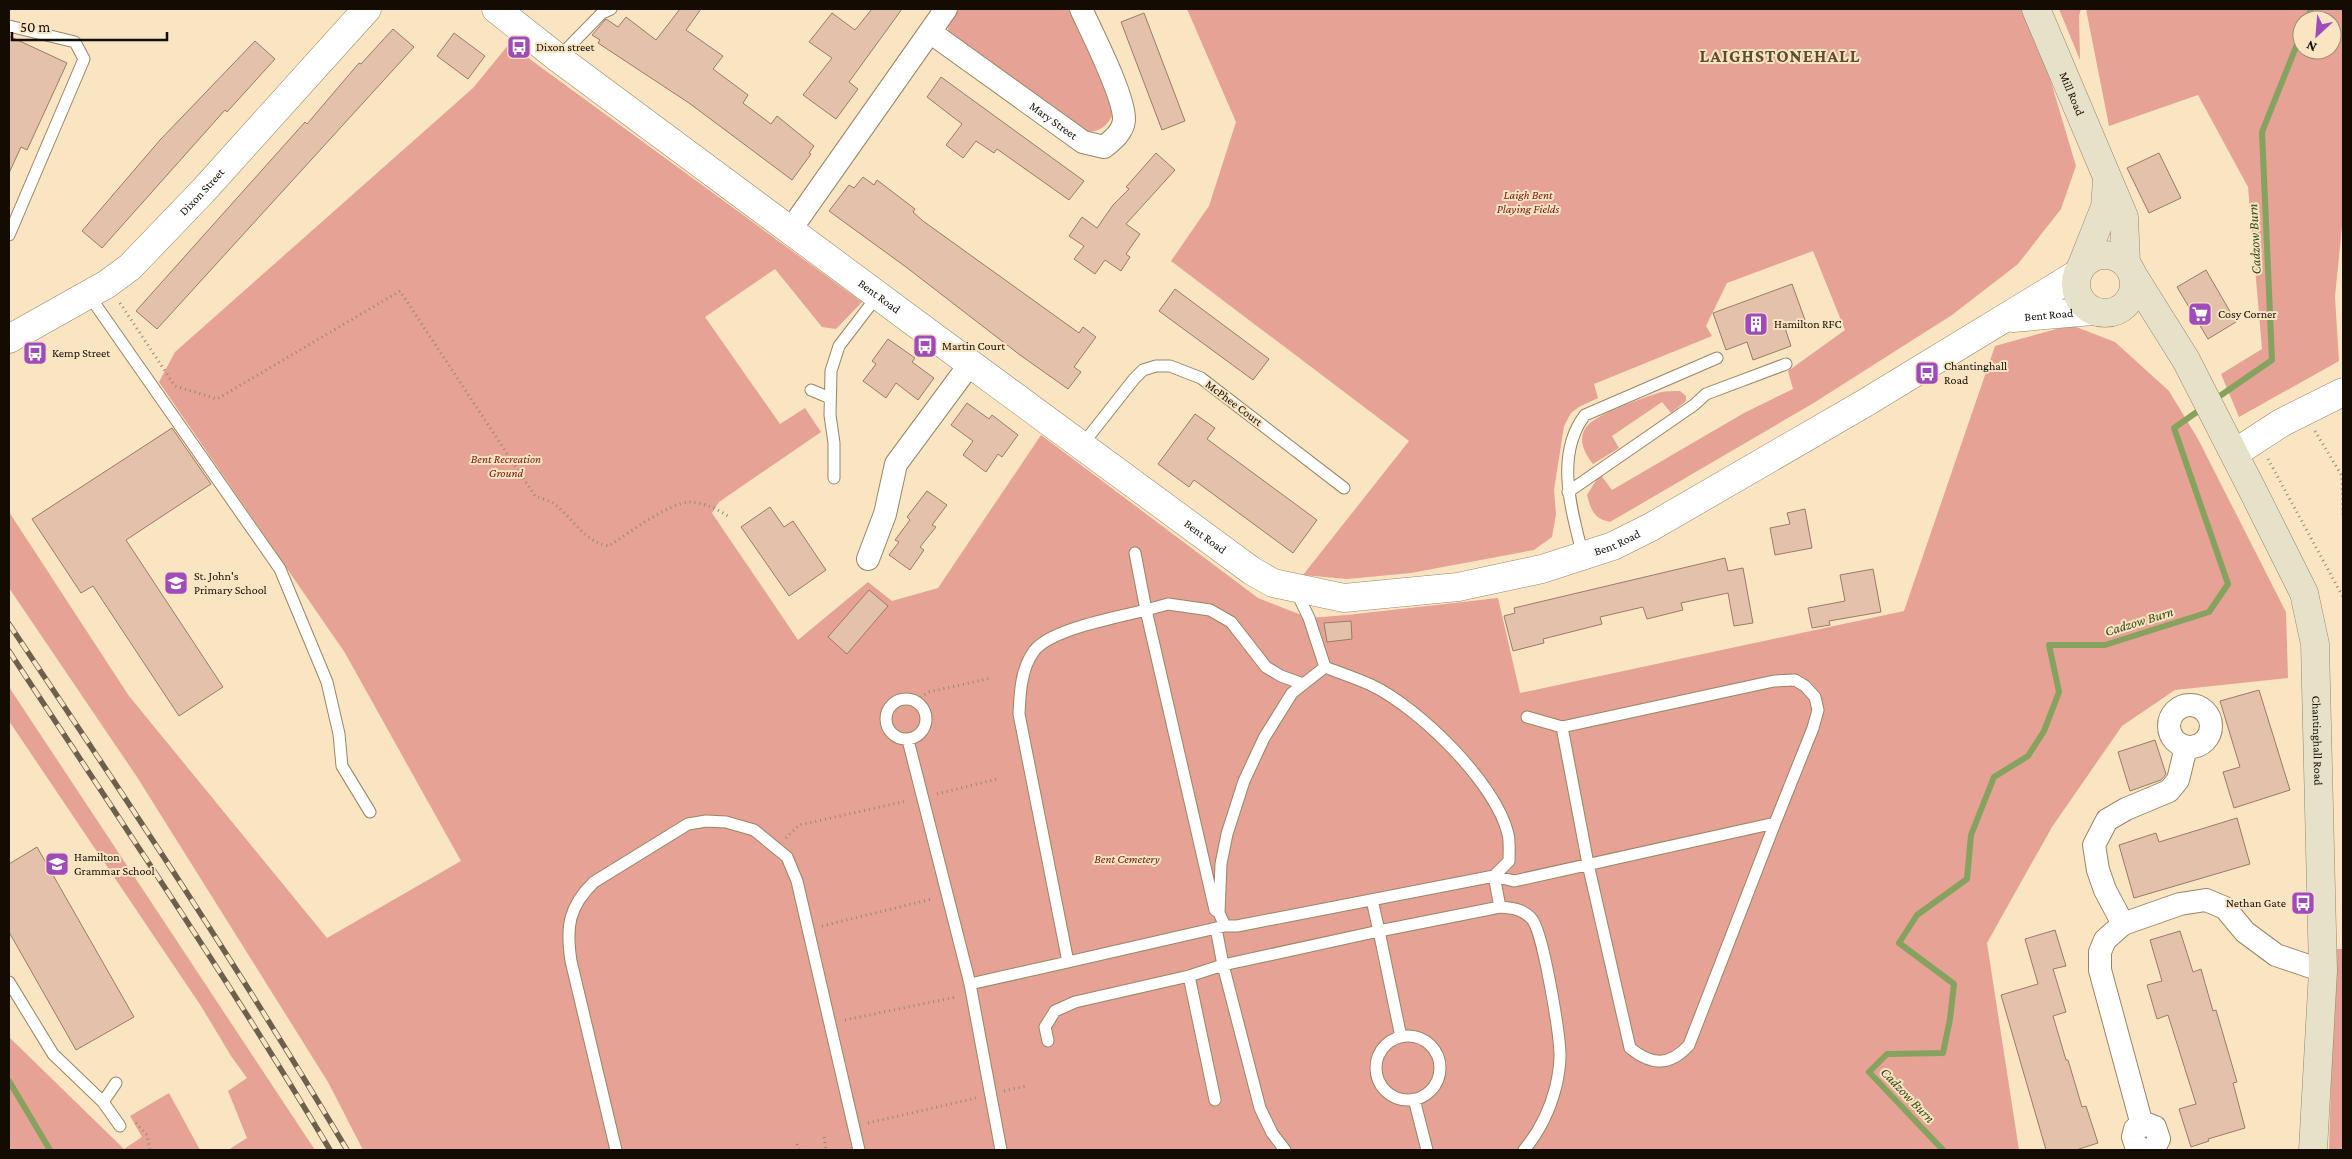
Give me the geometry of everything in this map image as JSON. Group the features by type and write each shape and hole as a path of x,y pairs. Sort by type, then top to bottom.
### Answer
{"main road":[{"name":"Mill Road","path":"2036,9 2124,217 2130,270"},
{"name":"Mill Road","path":"2080,269 2105,208 2108,179"},
{"path":"2099,255 2118,257 2130,270 2134,291 2128,303 2104,311 2083,305 2077,295 2075,285 2080,269 2099,255"},
{"name":"Chantinghall Road","path":"2130,270 2186,360 2215,416 2246,446 2304,593 2315,644 2322,971 2313,1150"},
{"name":"Chantinghall Road","path":"2104,311 2157,331 2186,360"}],"street":[{"name":"Dixon Street","path":"9,339 97,289 130,267 203,191 367,9"},
{"name":"Bent Road","path":"496,9 558,58 1252,571 1274,583 1344,598 1458,587 1542,569 1613,546 1651,527 2006,318 2080,269"},
{"path":"791,229 946,9"},
{"name":"Mary Street","path":"930,32 1083,142 1104,147 1116,138 1124,122 1122,104 1081,9"},
{"name":"Bent Road","path":"2006,318 2104,311"},
{"path":"868,559 886,514 896,464 970,364"},
{"path":"2246,446 2303,412 2343,392"},
{"path":"2123,924 2105,890 2098,870 2094,845 2107,820 2126,809 2169,791 2178,780 2186,746"},
{"path":"2146,1150 2136,1146 2133,1137 2135,1129 2142,1125 2100,970 2100,952 2105,940 2123,924 2180,904 2206,900 2225,908 2246,932 2276,955 2322,971"}],"lane":[{"path":"558,58 602,12 611,9"},
{"path":"9,26 74,42 84,59 9,235"},
{"path":"97,289 280,569 327,682 339,734 342,766 370,812"},
{"path":"834,478 830,398 831,354 878,295"},
{"path":"1583,556 1568,492 1569,457 1575,427 1584,414 1716,358"},
{"path":"1568,492 1694,405 1706,394 1786,364"},
{"name":"McPhee Court","path":"1082,445 1143,370 1156,366 1170,366 1201,378 1344,488"},
{"path":"812,390 830,398"},
{"path":"1135,553 1146,610 1215,911 1219,913"},
{"path":"1295,589 1309,618 1324,667"},
{"path":"1068,962 1024,747 1020,714 1020,691 1025,670 1035,650 1052,636 1168,604 1210,610 1231,622 1266,667 1281,676 1303,684"},
{"path":"1285,1150 1272,1132 1260,1108 1223,965 1219,913 1223,857 1227,834 1244,781 1269,730 1292,693 1324,667"},
{"path":"1324,667 1380,690 1416,713 1454,750 1488,794 1500,813 1509,835 1509,861 1494,876"},
{"path":"1527,717 1562,727 1774,681 1795,680 1805,686 1815,697 1818,710 1813,728 1774,823 1688,1046 1670,1060 1655,1062 1643,1058 1630,1048 1588,864 1562,727"},
{"path":"904,698 916,700 926,711 924,730 908,740 899,739 887,727 890,706 904,698"},
{"path":"908,740 971,989 1001,1150"},
{"path":"616,1150 572,961 568,938 569,924 576,904 583,893 594,882 688,824 706,821 726,822 754,830 787,857 797,881 859,1150"},
{"path":"971,989 1068,962 1221,928 1494,876 1514,881 1774,823"},
{"path":"1494,876 1500,907"},
{"path":"1372,900 1401,1037"},
{"path":"1048,1041 1046,1027 1055,1011 1075,1002 1189,976 1223,965 1379,931 1500,907 1516,908 1533,919 1540,939 1556,1017 1560,1056 1556,1085 1548,1112 1536,1136 1524,1150"},
{"path":"1189,976 1215,1100"},
{"path":"9,982 53,1054 103,1102 120,1126"},
{"path":"1401,1037 1415,1037 1428,1043 1437,1055 1440,1068 1436,1083 1427,1094 1414,1100 1400,1099 1387,1092 1378,1081 1375,1067 1379,1054 1388,1043 1401,1037"},
{"path":"103,1102 116,1083"},
{"path":"1414,1100 1427,1150"}],"path":[{"path":"97,289 175,386 217,399 400,291 535,496 553,503 580,531 600,544 608,546 664,511 689,502 715,507 729,517"},
{"path":"2303,412 2343,476 2343,515"},
{"path":"2246,446 2343,597"},
{"path":"916,700 929,692 991,678"},
{"path":"776,847 799,825 922,798 997,779"},
{"path":"808,929 947,895"},
{"path":"830,1023 971,989"},
{"path":"853,1126 1026,1086"},
{"path":"120,1126 130,1116 147,1135 150,1150"},
{"path":"824,1137 826,1150"},
{"path":"798,1144 799,1150"}],"green space":[{"path":"953,9 1073,9 1115,110 1109,121 1098,130 1082,130 949,32 947,25"},
{"name":"Laigh Bent Playing Fields","path":"1187,9 2024,9 2043,55 2076,166 2061,209 2018,264 1952,315 1812,404 1610,522 1600,519 1594,513 1587,495 1600,474 1612,490 1744,413 1793,389 1788,371 1845,330 1813,251 1727,283 1706,326 1712,336 1594,384 1598,398 1571,413 1564,426 1554,490 1556,514 1552,537 1534,550 1411,573 1347,579 1303,575 1409,441 1171,261 1209,206 1236,122"},
{"path":"2059,9 2081,9 2079,16 2080,60"},
{"path":"2086,9 2343,9 2343,216 2335,297 2339,361 2239,417 2221,374 2262,349 2248,187 2198,95 2109,126"},
{"path":"509,44 862,302 836,329 822,327 775,269 705,317 780,424 805,408 821,432 719,502 712,513 798,640 868,582 892,601 938,588 1041,435 1258,598 1309,618 1498,598 1520,693 1904,611 1995,346 2071,325 2115,342 2169,391 2198,439 2286,612 2288,678 2175,690 2122,726 2052,827 1987,943 2019,1150 363,1150 328,1082 137,777 9,588 9,512 129,696 327,938 461,861 345,653 159,382 175,352 473,88"},
{"path":"1680,391 1686,396 1686,401 1671,413 1662,402 1612,436 1619,448 1593,464 1587,456 1582,443 1585,429 1590,423 1608,412 1643,398 1661,392"},
{"path":"9,687 315,1150 228,1150 247,1138 228,1091 247,1078 231,1056 201,1006 9,721"},
{"path":"2335,949 2343,949 2343,1150 2329,1150"},
{"path":"9,1037 124,1149 142,1137 130,1116 169,1093 200,1150 9,1150"}],"building":[{"path":"680,9 701,9 686,30 723,56 713,69 748,95 743,103 771,124 777,116 814,146 809,153 811,154 792,180 689,103 598,43 600,40 592,35 606,19 618,27 626,17 656,40"},
{"path":"872,9 902,9 849,82 858,89 836,119 803,95 832,58 809,42 832,13 855,30"},
{"path":"1144,13 1185,121 1162,130 1121,22"},
{"path":"393,29 414,47 157,329 136,311 305,122 307,124 359,63 361,64"},
{"path":"454,33 485,56 468,79 437,56"},
{"path":"9,36 67,63 27,150 21,147 9,173"},
{"path":"255,41 275,59 227,112 225,110 102,248 82,231 160,140"},
{"path":"941,77 1084,181 1069,200 997,149 994,153 976,141 963,158 946,145 962,124 927,97"},
{"path":"1156,153 1175,170 1126,224 1140,234 1126,254 1130,257 1121,271 1105,260 1095,274 1074,259 1084,246 1069,236 1082,217 1097,228 1113,205 1129,189 1126,187"},
{"path":"2159,153 2181,198 2149,213 2127,168"},
{"path":"863,177 874,185 877,180 915,209 913,212 923,221 1079,333 1083,327 1096,337 1074,367 1081,372 1068,389 829,211 849,185 854,188"},
{"path":"2206,270 2236,322 2208,339 2177,287"},
{"name":"Hamilton RFC","path":"1792,284 1805,320 1785,328 1791,346 1753,360 1747,342 1726,350 1713,313"},
{"path":"1175,289 1269,359 1253,380 1159,311"},
{"path":"888,339 915,358 912,362 934,378 918,400 896,383 886,398 863,381 876,364 872,361"},
{"path":"967,403 989,419 992,415 1018,435 1002,457 998,454 986,472 963,455 973,441 951,425"},
{"path":"1195,414 1215,428 1207,439 1317,520 1293,553 1194,480 1189,487 1158,464"},
{"path":"172,428 211,484 126,540 223,687 179,716 93,586 81,593 32,519"},
{"path":"927,491 947,505 932,525 936,527 920,547 924,550 910,570 889,555 899,542 895,540 910,520 907,517"},
{"path":"770,507 784,527 793,521 826,570 789,596 741,527"},
{"path":"1805,509 1812,548 1775,555 1770,528 1790,524 1787,513"},
{"path":"1725,558 1728,571 1743,568 1753,623 1734,626 1728,593 1681,603 1683,610 1647,619 1643,607 1600,617 1602,624 1543,639 1544,643 1513,651 1504,616 1515,613 1514,608"},
{"path":"1873,569 1881,612 1829,621 1830,625 1812,628 1808,608 1845,601 1840,575"},
{"path":"869,590 888,606 847,654 828,637"},
{"path":"1351,621 1352,639 1327,642 1324,623"},
{"path":"2259,690 2290,790 2234,808 2223,772 2240,767 2220,701"},
{"path":"2155,740 2166,774 2161,780 2130,791 2118,752"},
{"path":"2237,818 2250,864 2134,898 2119,845 2156,833 2159,842"},
{"path":"37,847 134,1017 76,1050 9,932 9,864"},
{"path":"2055,930 2066,966 2053,969 2066,1012 2053,1016 2082,1107 2086,1106 2098,1143 2076,1150 2046,1150 2001,995 2038,984 2025,939"},
{"path":"2180,931 2193,972 2201,969 2213,1011 2216,1010 2237,1082 2233,1083 2245,1128 2208,1139 2209,1141 2191,1147 2179,1109 2196,1104 2168,1015 2157,1019 2147,985 2162,981 2150,940"}],"waterway":[{"name":"Cadzow Burn","path":"2214,400 2272,360 2262,132 2292,57"},
{"name":"Cadzow Burn","path":"1943,1150 1869,1072 1887,1054 1943,1053 1950,1019 1954,984 1899,943 1917,915 1967,879 1971,835 1994,777 2028,756 2044,731 2059,692 2049,645 2105,645 2209,612 2228,584 2174,428 2204,407"},
{"name":"Cadzow Burn","path":"9,1081 50,1150"}],"railway":[{"path":"9,624 224,951 347,1150"},
{"path":"9,651 213,961 330,1150"}],"place":[{"name":"Dixon street","path":"519,47"},
{"name":"Cosy Corner","path":"2200,314"},
{"name":"Hamilton RFC","path":"1756,324"},
{"name":"Martin Court","path":"925,346"},
{"name":"Kemp Street","path":"35,353"},
{"name":"Chantinghall Road","path":"1927,373"},
{"name":"St. John's Primary School","path":"176,583"},
{"name":"Hamilton Grammar School","path":"57,864"},
{"name":"Nethan Gate","path":"2303,903"}],"district":[{"name":"LAIGHSTONEHALL","path":"1780,56"}],"park label":[{"name":"Bent Recreation Ground","path":"506,466"},
{"name":"Bent Cemetery","path":"1127,859"}]}
